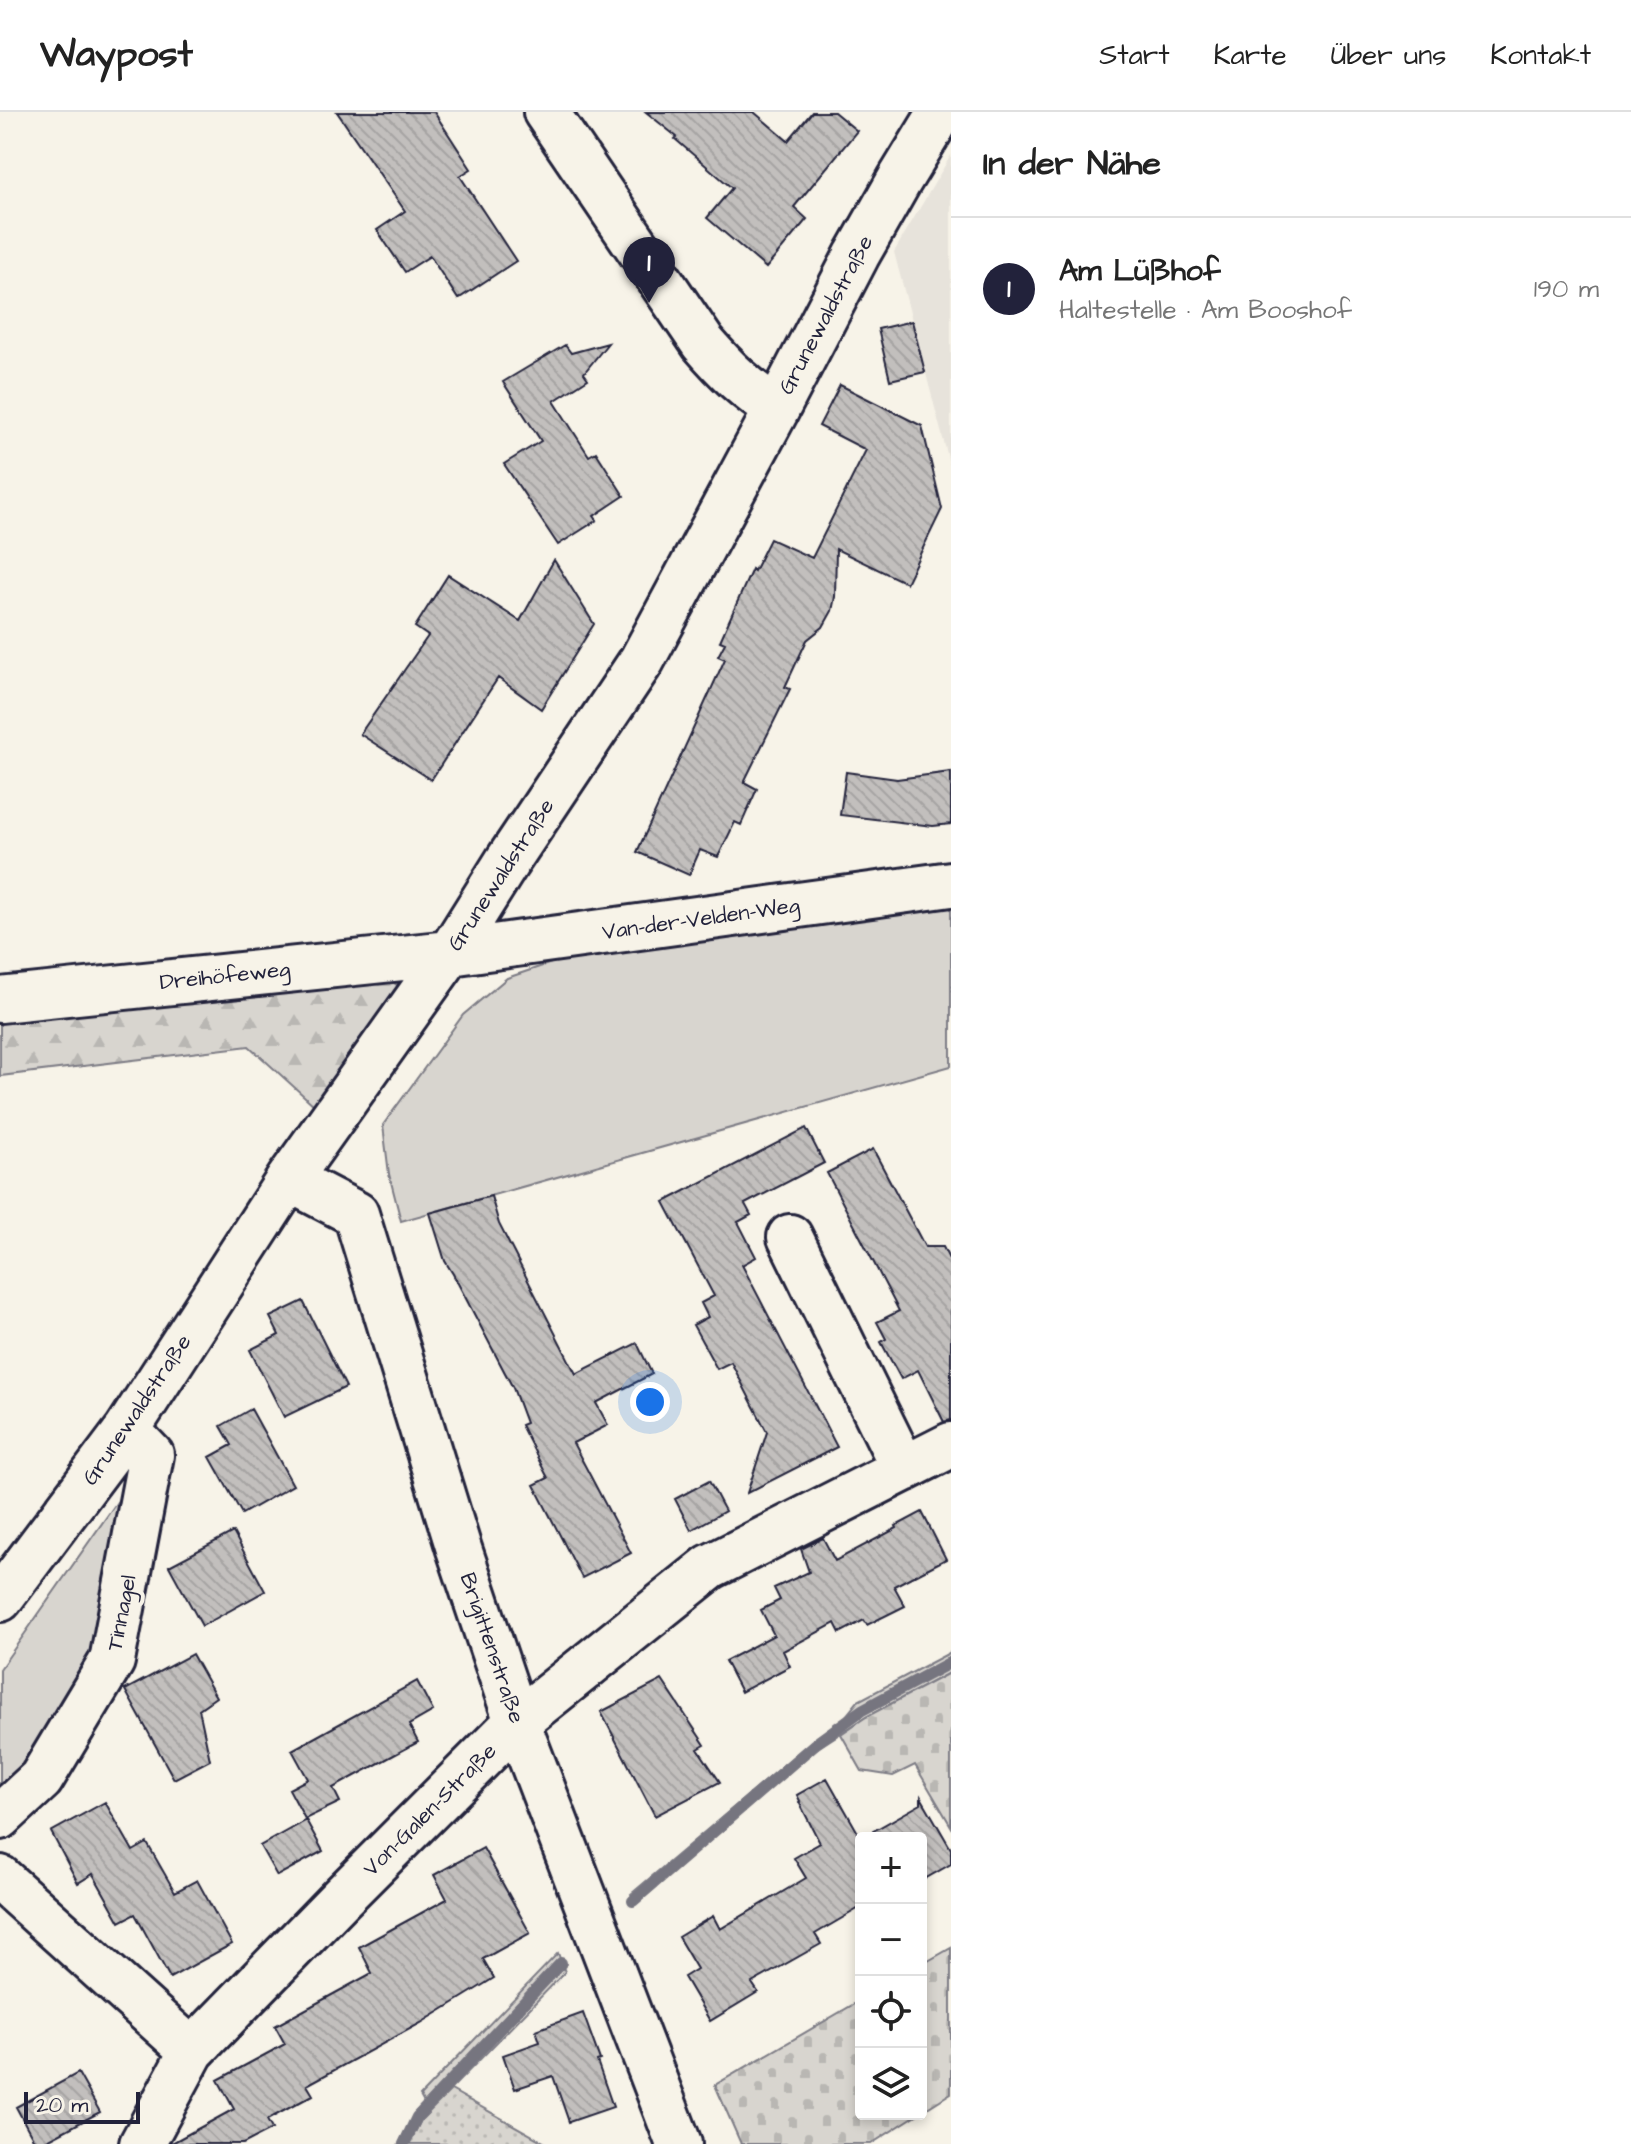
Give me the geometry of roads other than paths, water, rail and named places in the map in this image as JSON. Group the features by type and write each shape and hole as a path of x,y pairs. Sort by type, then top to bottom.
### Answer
{"street":[{"path":"546,112 703,343 751,393 777,409"},
{"name":"Grunewaldstraße","path":"0,1599 127,1430 289,1179 450,953 642,660 857,255 941,112"},
{"name":"Van-der-Velden-Weg","path":"450,953 951,884"},
{"name":"Dreihöfeweg","path":"0,1000 450,953"},
{"name":"Brigittenstraße","path":"289,1179 356,1214 458,1546 517,1722 679,2144"},
{"path":"790,1237 904,1469"},
{"name":"Tinnagel","path":"0,1817 41,1779 112,1661 151,1455 127,1430"},
{"name":"Von-Galen-Straße","path":"142,2144 192,2051 517,1722 710,1567 951,1445"},
{"path":"0,1878 192,2051"}],"waterway":[{"path":"633,1901 815,1744 862,1710 951,1662"},
{"path":"404,2144 417,2117 561,1963"}],"place":[{"name":"Am Lüßhof","path":"649,303"}]}
